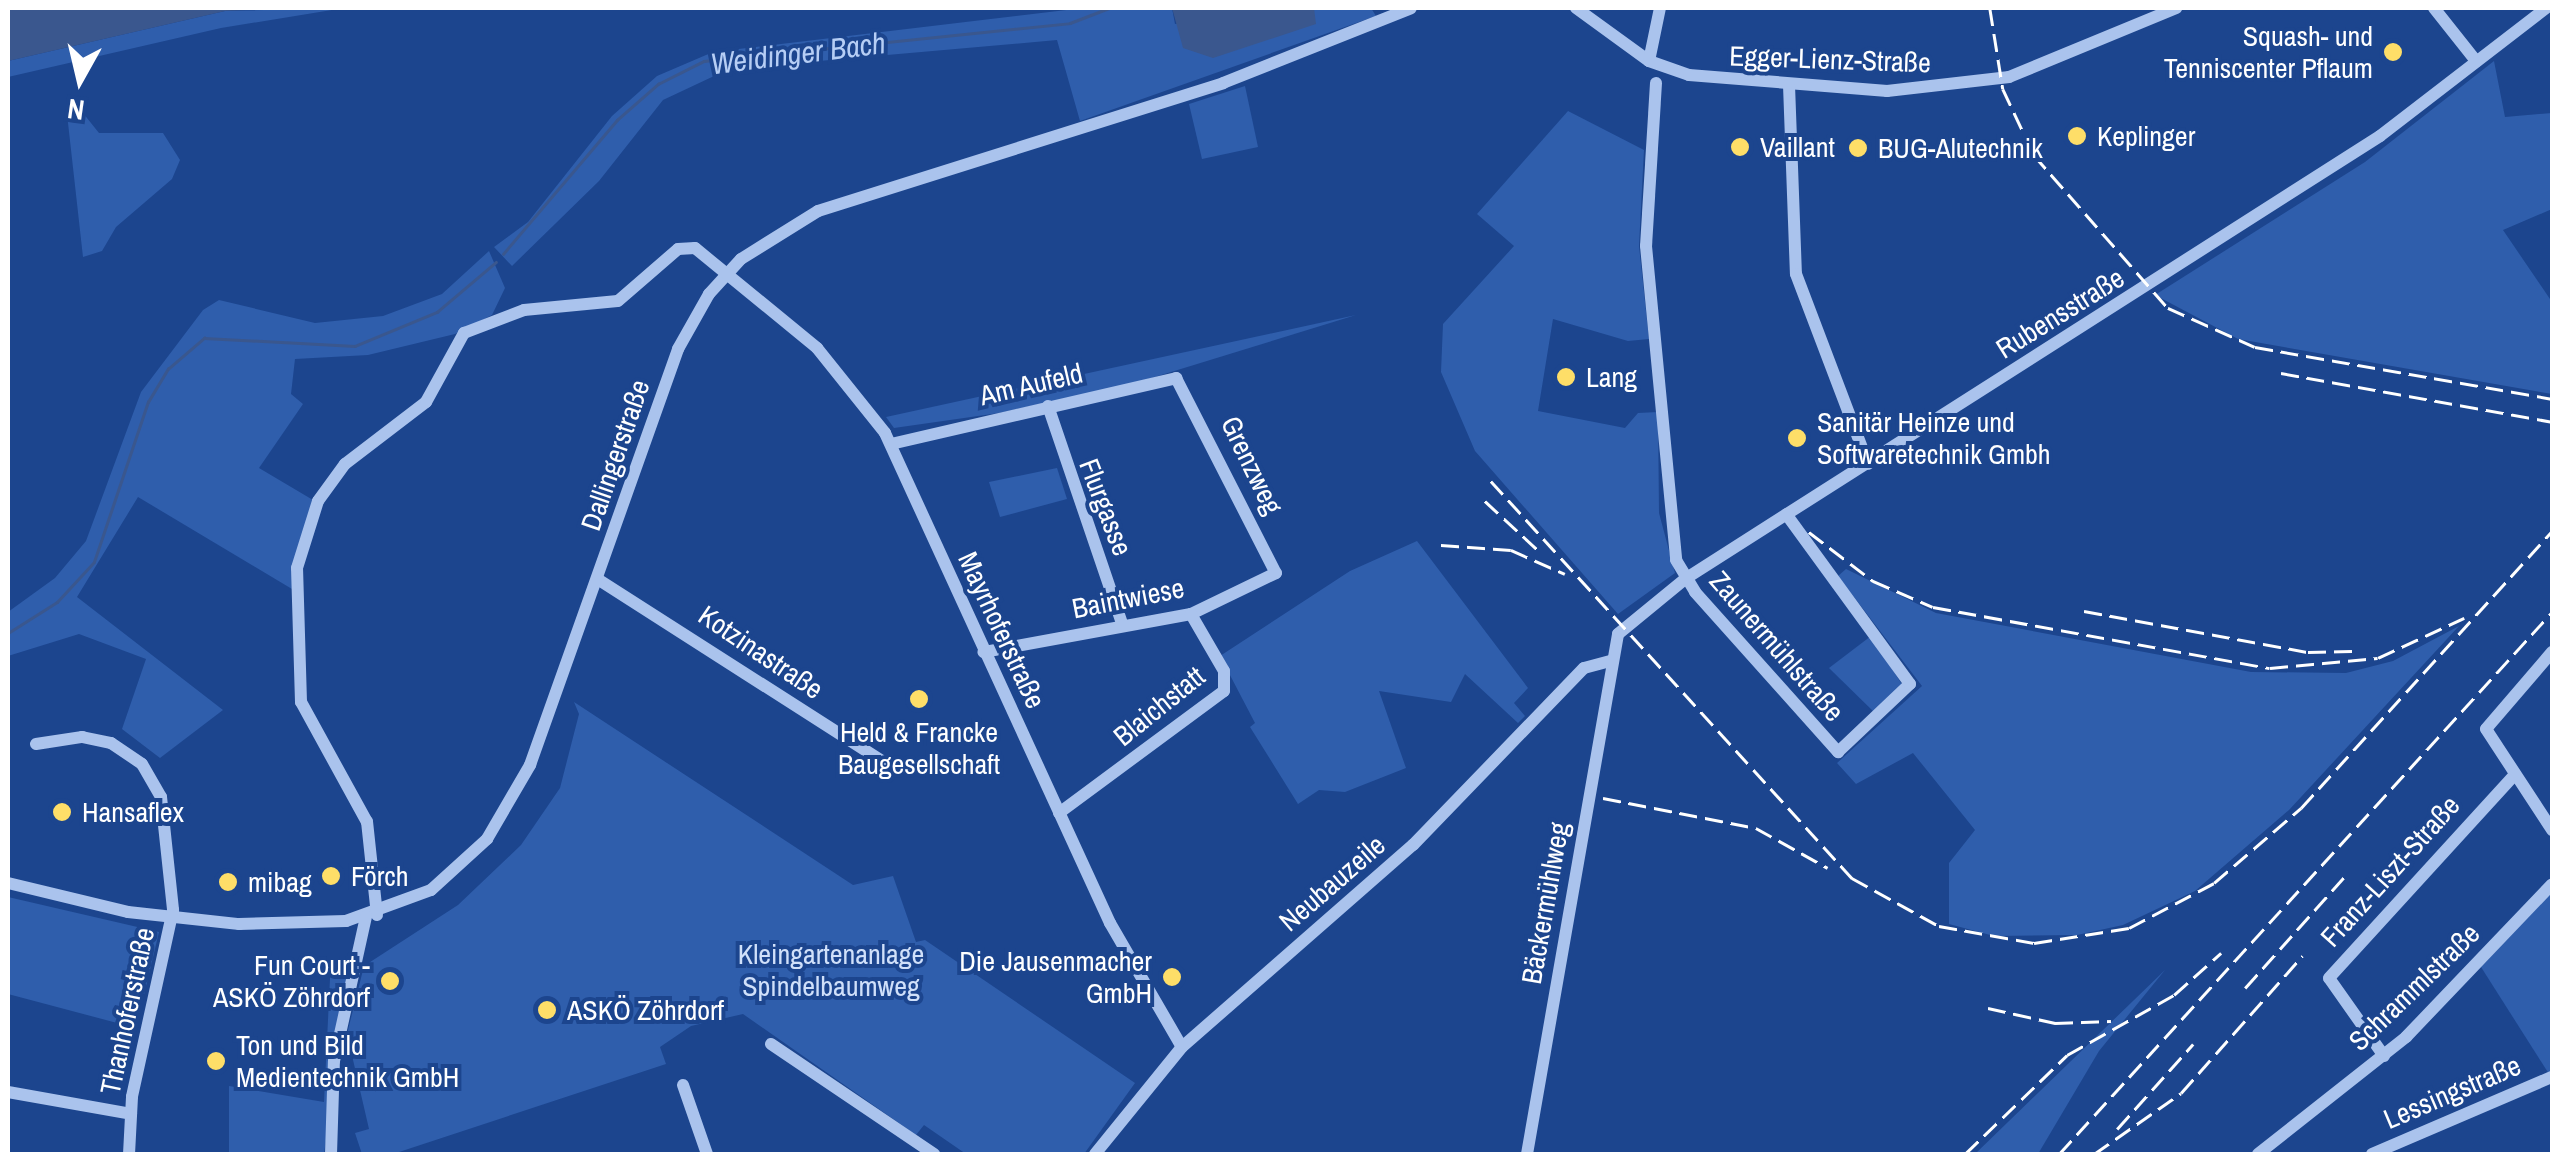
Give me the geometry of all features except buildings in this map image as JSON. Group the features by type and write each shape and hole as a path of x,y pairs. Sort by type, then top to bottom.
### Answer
{"street":[{"name":"Dallingerstraße","path":"8,883 172,918 274,925 372,916 446,880 499,823 552,713 678,349 727,273 777,231 818,211 1222,83 1411,8"},
{"path":"1576,8 1650,61 1660,8"},
{"name":"Egger-Lienz-Straße","path":"1650,61 1703,78 1789,85 1887,91 1980,84 2176,8"},
{"path":"2434,8 2476,61"},
{"name":"Rubensstraße","path":"1611,661 1623,628 1685,579 2344,161 2546,8"},
{"name":"Zaunermühlstraße","path":"1656,83 1646,246 1676,560 1685,579 1842,751 1910,684 1786,514"},
{"path":"1789,85 1796,274 1868,464"},
{"name":"Mayrhoferstraße","path":"331,1152 334,1061 372,916 367,822 301,702 297,568 318,501 345,464 426,402 464,334 524,310 618,301 678,249 702,250 817,348 891,444 1059,813 1182,1047"},
{"name":"Am Aufeld","path":"891,444 1048,406 1182,381"},
{"name":"Grenzweg","path":"1182,381 1276,573"},
{"name":"Flurgasse","path":"1048,406 1123,626"},
{"name":"Baintwiese","path":"983,652 1191,614 1276,573"},
{"name":"Kotzinastraße","path":"599,580 894,769"},
{"name":"Blaichstatt","path":"1059,813 1224,691 1224,671 1191,614"},
{"path":"2552,652 2486,723 2552,830"},
{"name":"Neubauzeile","path":"1095,1154 1182,1047 1413,845 1584,668 1611,661"},
{"name":"Bäckermühlweg","path":"1527,1154 1611,661"},
{"path":"36,744 100,740 151,776 164,809 172,918"},
{"name":"Franz-Liszt-Straße","path":"2384,1056 2329,978 2515,774"},
{"name":"Schrammlstraße","path":"2258,1154 2384,1056 2552,884"},
{"name":"Thanhoferstraße","path":"129,1154 131,1114 172,918"},
{"path":"771,1044 934,1154"},
{"name":"Lessingstraße","path":"2372,1154 2552,1077"},
{"path":"683,1085 707,1154"},
{"name":"Thanhoferstraße","path":"8,1092 131,1114"}],"green space":[{"path":"344,8 221,28 8,77 8,61 225,11"},
{"path":"1083,8 1172,8 1175,24 1314,8 1371,8 1376,16 1080,121 1057,40 729,69 663,100 599,181 512,266 494,247 528,222 612,116 657,76 713,52"},
{"path":"2494,61 2505,117 2552,113 2552,209 2503,230 2552,302 2552,394 2238,339 2155,295 2365,162"},
{"path":"1245,86 1258,147 1202,159 1189,104"},
{"path":"1568,111 1644,150 1639,246 1649,339 1628,341 1553,319 1538,411 1625,428 1638,413 1658,412 1659,513 1675,573 1618,614 1475,451 1441,372 1443,324 1514,246 1477,214"},
{"path":"83,113 99,133 163,133 180,160 172,179 116,227 102,251 83,257 67,114"},
{"path":"489,251 505,288 492,315 455,334 368,355 295,359 291,394 303,404 259,468 313,500 292,589 138,497 77,597 223,710 160,758 122,729 146,659 79,634 8,656 8,612 55,578 86,541 141,392 203,310 219,300 315,323 383,316 442,294"},
{"path":"1356,315 1132,384 999,413 894,428 886,417"},
{"path":"1057,468 1067,499 1000,517 989,482"},
{"path":"1417,541 1528,688 1514,703 1525,716 1518,723 1465,674 1451,702 1379,691 1406,768 1345,792 1319,790 1298,804 1250,727 1255,723 1220,656 1350,571"},
{"path":"1846,569 1936,613 2251,672 2346,673 2393,661 2459,626 2289,810 2195,891 2123,925 2077,935 1994,936 1949,924 1949,863 1975,830 1913,753 1856,784 1837,763 1922,686 1838,576"},
{"path":"1871,636 1903,686 1876,714 1829,668"},
{"name":"Kleingartenanlage Spindelbaumweg","path":"574,702 853,885 893,876 916,942 925,940 1135,1083 1084,1154 966,1154 924,1125 916,1135 743,1014 691,1026 660,1047 666,1064 393,1154 362,1154 355,1133 369,1129 347,1034 364,966 458,905 521,845 560,788 579,714"},
{"path":"2552,892 2552,1072 2549,1074 2481,967"},
{"path":"8,897 159,932 136,1028 8,994"},
{"path":"331,958 352,961 324,1154 229,1154 229,1086 324,1102"},
{"path":"2165,970 2099,1051 2038,1154 1975,1154"}],"shaded area":[{"path":"8,8 292,8 225,11 8,61"},
{"path":"1172,8 1314,8 1316,24 1213,58 1183,48"}],"waterway":[{"name":"Weidinger Bach","path":"503,254 617,120 658,84 704,61 1070,23 1109,8"},
{"name":"Weidinger Bach","path":"8,633 57,602 94,562 148,402 168,369 204,338 355,346 437,312 496,262"}],"railway":[{"path":"1990,8 2003,89 2034,155 2168,308 2255,347 2552,399"},
{"path":"2281,373 2552,422"},
{"path":"1491,481 1852,878 1939,926 2034,943 2129,928 2214,883 2301,808 2552,531"},
{"path":"1485,501 1538,550"},
{"path":"1809,532 1873,581 1933,607 2270,668 2378,658 2464,618"},
{"path":"1441,545 1511,550 1565,574"},
{"path":"2084,611 2308,652 2352,651"},
{"path":"2059,1154 2552,612"},
{"path":"1603,798 1756,828 1828,868"},
{"path":"2245,988 2348,873"},
{"path":"1965,1154 2067,1055 2174,995 2221,953"},
{"path":"2094,1154 2181,1093 2302,956"},
{"path":"1988,1008 2055,1023 2111,1021"},
{"path":"2117,1129 2193,1044"}],"place":[{"name":"Squash- und Tenniscenter Pflaum","path":"2393,52"},
{"name":"Keplinger","path":"2077,136"},
{"name":"Vaillant","path":"1740,147"},
{"name":"BUG-Alutechnik","path":"1858,148"},
{"name":"Lang","path":"1566,377"},
{"name":"Sanitär Heinze und Softwaretechnik Gmbh","path":"1797,438"},
{"name":"Held & Francke Baugesellschaft","path":"919,699"},
{"name":"Hansaflex","path":"62,812"},
{"name":"Förch","path":"331,876"},
{"name":"mibag","path":"228,882"},
{"name":"Die Jausenmacher GmbH","path":"1172,977"},
{"name":"Fun Court - ASKÖ Zöhrdorf","path":"390,981"},
{"name":"ASKÖ Zöhrdorf","path":"547,1010"},
{"name":"Ton und Bild Medientechnik GmbH","path":"216,1061"}]}
